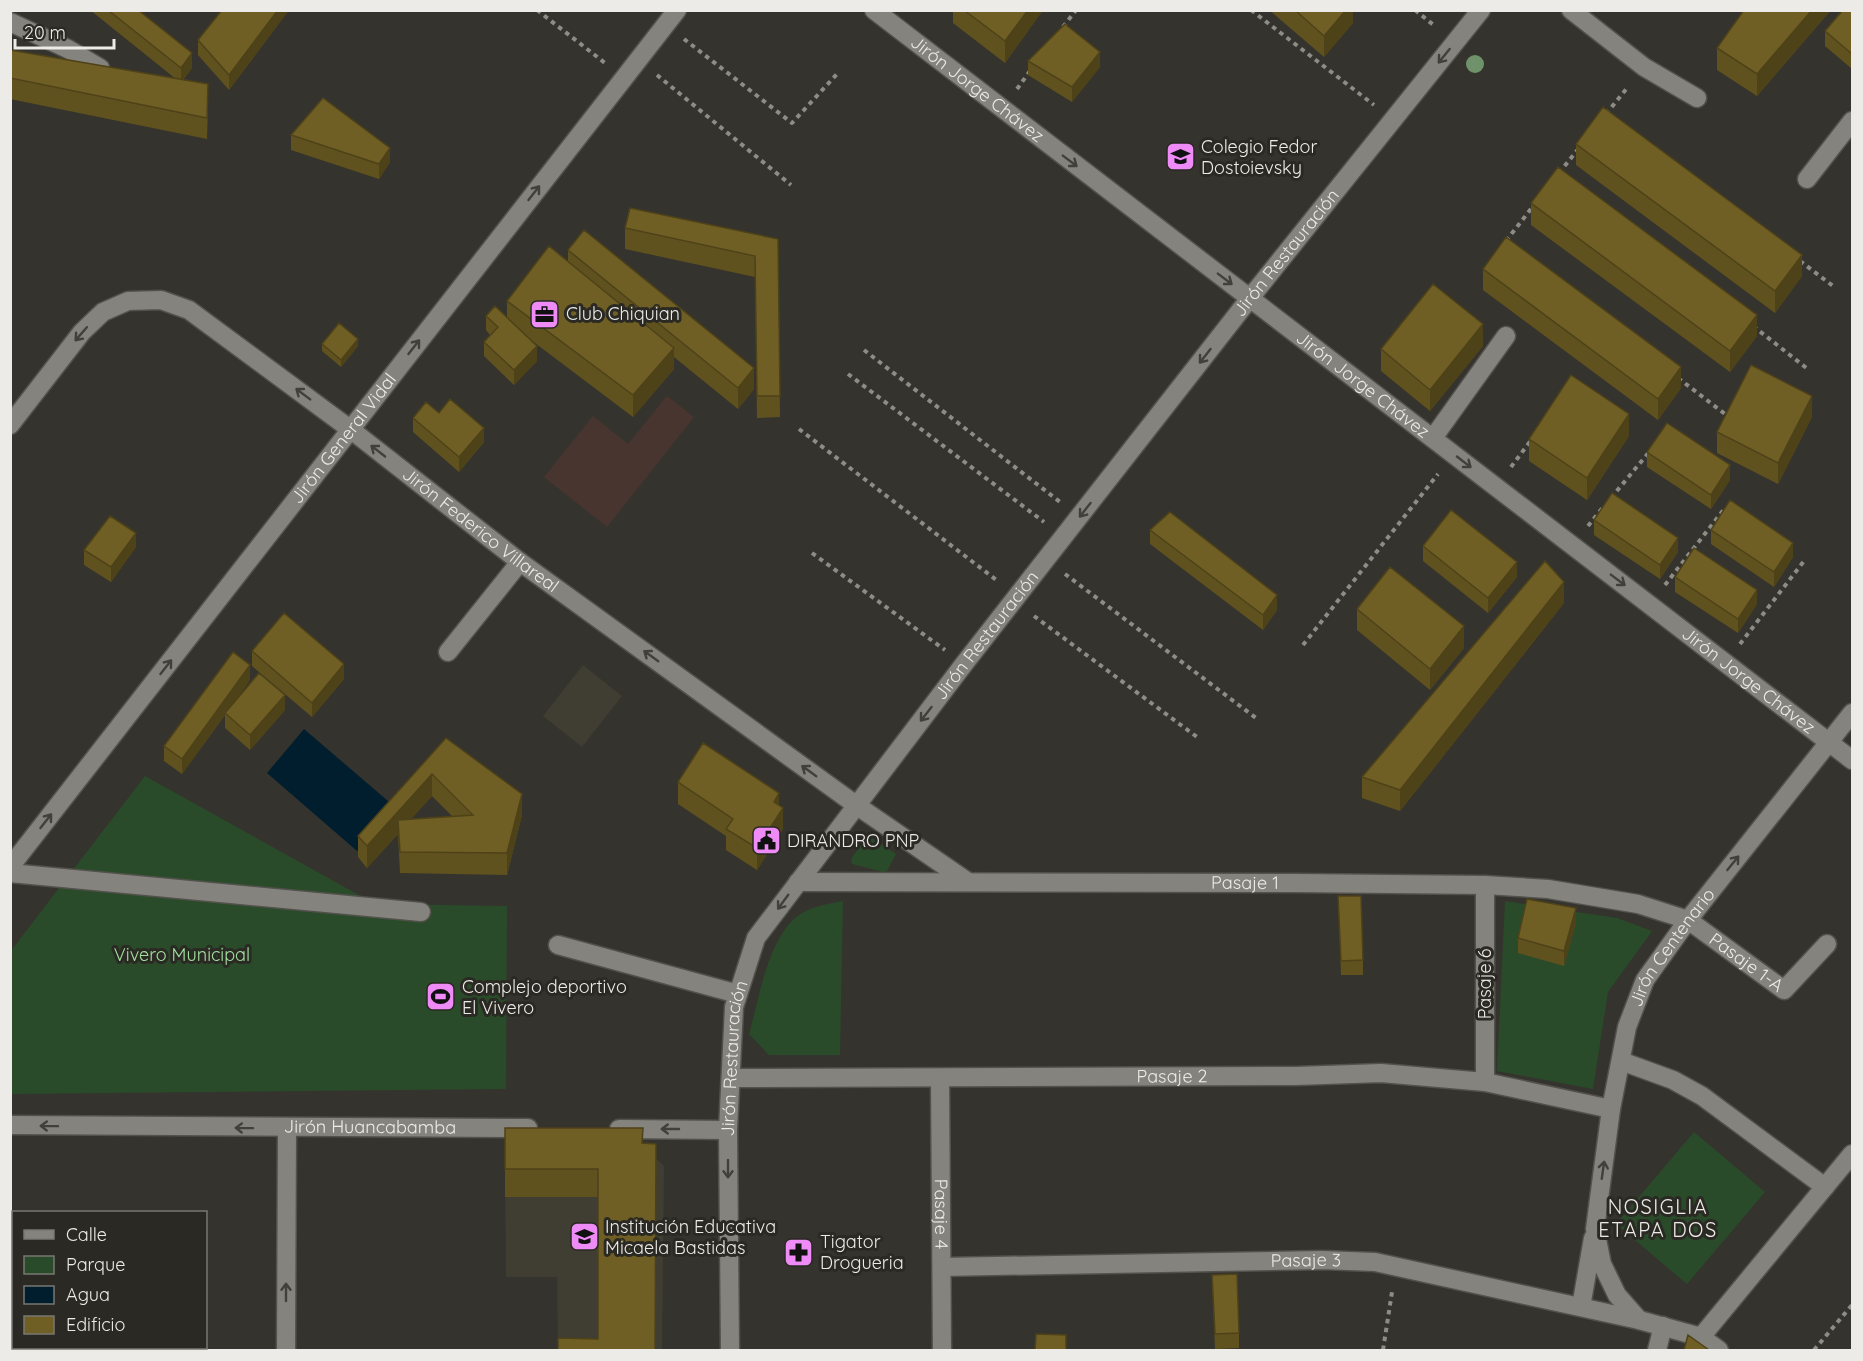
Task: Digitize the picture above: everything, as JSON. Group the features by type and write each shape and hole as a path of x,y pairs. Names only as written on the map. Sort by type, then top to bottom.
{"street":[{"name":"Jirón General Vidal","path":"10,867 677,10"},
{"name":"Jirón Jorge Chávez","path":"874,10 1852,760"},
{"name":"Jirón Restauración","path":"730,1350 728,1130 734,1007 756,938 1046,559 1250,298 1481,10"},
{"path":"1571,10 1644,67 1697,98"},
{"path":"10,22 68,49 100,68"},
{"path":"1807,179 1852,121"},
{"name":"Jirón Federico Villareal","path":"10,425 82,332 103,312 128,301 161,300 189,310 350,429 520,562 856,805 968,882"},
{"path":"1433,438 1506,336"},
{"path":"448,652 520,562"},
{"name":"Jirón Centenario","path":"1581,1307 1595,1229 1611,1109 1627,1027 1645,980 1688,920 1852,713"},
{"path":"10,873 421,912"},
{"name":"Pasaje 1","path":"798,882 1485,885 1548,889 1627,902 1688,920"},
{"name":"Pasaje 6","path":"1485,885 1485,1082"},
{"name":"Pasaje 1-A","path":"1688,920 1784,990 1827,944"},
{"path":"558,945 738,994"},
{"path":"1621,1061 1673,1080 1702,1096 1826,1187"},
{"name":"Pasaje 2","path":"731,1078 1296,1076 1381,1073 1485,1082 1611,1109"},
{"name":"Pasaje 4","path":"940,1078 942,1350"},
{"name":"Jirón Huancabamba","path":"10,1125 540,1129"},
{"path":"286,1350 287,1128"},
{"path":"598,1129 728,1130"},
{"path":"1701,1337 1852,1154"},
{"name":"Jirón Centenario","path":"1595,1229 1602,1264 1617,1295 1640,1320"},
{"name":"Pasaje 3","path":"942,1267 1322,1260 1375,1262 1640,1320 1701,1337 1719,1350"},
{"path":"1657,1350 1663,1326"}],"path":[{"path":"537,10 624,78"},
{"path":"1062,28 1076,10"},
{"path":"1251,10 1393,120"},
{"path":"666,25 792,123 837,74"},
{"path":"638,60 791,185"},
{"path":"1002,109 1036,64"},
{"path":"1600,122 1644,67"},
{"path":"1558,175 1586,140"},
{"path":"1504,244 1538,201"},
{"path":"1795,257 1833,286"},
{"path":"1744,319 1809,370"},
{"path":"864,350 1080,517"},
{"path":"848,374 1064,537"},
{"path":"1673,374 1729,418"},
{"path":"799,429 1197,737"},
{"path":"1496,487 1537,432"},
{"path":"1572,545 1651,450"},
{"path":"1304,645 1454,454"},
{"path":"1651,605 1727,505"},
{"path":"812,553 964,664"},
{"path":"1046,559 1256,718"},
{"path":"1726,662 1804,561"},
{"path":"1383,1350 1396,1266"},
{"path":"1814,1350 1852,1305"}],"shaded area":[{"path":"667,396 694,417 607,527 544,477 593,416 628,444"},
{"path":"583,665 622,696 582,747 543,716"},
{"name":"Institución Educativa Micaela Bastidas","path":"505,1150 648,1150 664,1166 662,1350 558,1350 557,1277 506,1277"}],"green space":[{"name":"Vivero Municipal","path":"145,776 375,904 507,906 506,1089 11,1094 10,952"},
{"path":"868,835 896,854 887,871 852,864 851,859"},
{"path":"843,901 840,1055 769,1055 749,1034 772,953 788,925 799,915 815,907"},
{"path":"1505,901 1617,918 1652,931 1608,992 1593,1089 1497,1071"},
{"path":"1694,1132 1765,1192 1687,1284 1616,1224"}],"water":[{"path":"304,729 395,807 357,851 267,773"}],"building":[{"path":"108,10 138,10 192,53 181,68"},
{"path":"222,10 278,10 229,75 198,40"},
{"path":"964,10 1028,10 1005,41"},
{"path":"1295,10 1346,10 1324,36"},
{"path":"1744,10 1812,10 1757,74 1717,48"},
{"path":"1843,10 1852,10 1852,54 1825,31"},
{"path":"1065,24 1100,52 1072,87 1028,61"},
{"path":"10,50 208,84 207,118 10,78"},
{"path":"323,98 390,148 379,164 291,135"},
{"path":"1603,107 1802,255 1775,291 1576,144"},
{"path":"1558,167 1757,315 1730,351 1531,203"},
{"path":"630,208 778,239 780,396 757,396 755,256 625,228"},
{"path":"584,230 754,368 738,388 568,250"},
{"path":"1506,237 1681,367 1658,399 1483,269"},
{"path":"549,246 674,348 633,395 507,301"},
{"path":"1433,284 1483,324 1430,390 1381,349"},
{"path":"495,306 537,346 514,370 484,342 498,327 486,316"},
{"path":"339,323 358,339 341,360 322,344"},
{"path":"1751,365 1812,396 1778,463 1717,432"},
{"path":"1571,375 1629,414 1587,478 1529,439"},
{"path":"450,399 484,428 459,457 413,418 426,402 439,413"},
{"path":"1667,423 1730,465 1711,495 1647,452"},
{"path":"1612,493 1678,538 1660,565 1594,520"},
{"path":"1730,500 1793,543 1774,572 1711,530"},
{"path":"1451,510 1517,562 1488,598 1423,546"},
{"path":"1170,512 1277,595 1263,615 1150,530"},
{"path":"110,516 136,533 111,567 84,550"},
{"path":"1694,548 1757,590 1738,619 1675,577"},
{"path":"1545,561 1564,582 1400,790 1362,777"},
{"path":"1390,567 1464,626 1430,669 1357,609"},
{"path":"284,613 344,664 312,703 252,651"},
{"path":"233,652 250,665 182,759 164,746"},
{"path":"259,673 285,695 250,735 225,713"},
{"path":"446,738 522,794 507,853 400,852 398,820 473,815 432,774 367,846 358,836"},
{"path":"703,743 779,793 774,802 783,808 757,848 726,829 733,819 678,782"},
{"path":"1338,896 1361,896 1363,960 1341,961"},
{"path":"1527,899 1576,908 1564,951 1518,938"},
{"path":"505,1128 643,1128 642,1143 656,1144 655,1350 558,1350 558,1338 598,1339 598,1169 505,1169"},
{"path":"1237,1274 1239,1333 1215,1334 1212,1275"},
{"path":"1036,1334 1066,1335 1066,1350 1035,1350"},
{"path":"1688,1335 1709,1350 1684,1350"}],"place":[{"name":"Colegio Fedor Dostoievsky","path":"1180,157"},
{"name":"Club Chiquian","path":"545,314"},
{"name":"DIRANDRO PNP","path":"766,841"},
{"name":"Complejo deportivo El Vivero","path":"441,997"},
{"name":"Institución Educativa Micaela Bastidas","path":"584,1237"},
{"name":"Tigator Drogueria","path":"799,1252"}],"district":[{"name":"NOSIGLIA ETAPA DOS","path":"1658,1218"}]}
